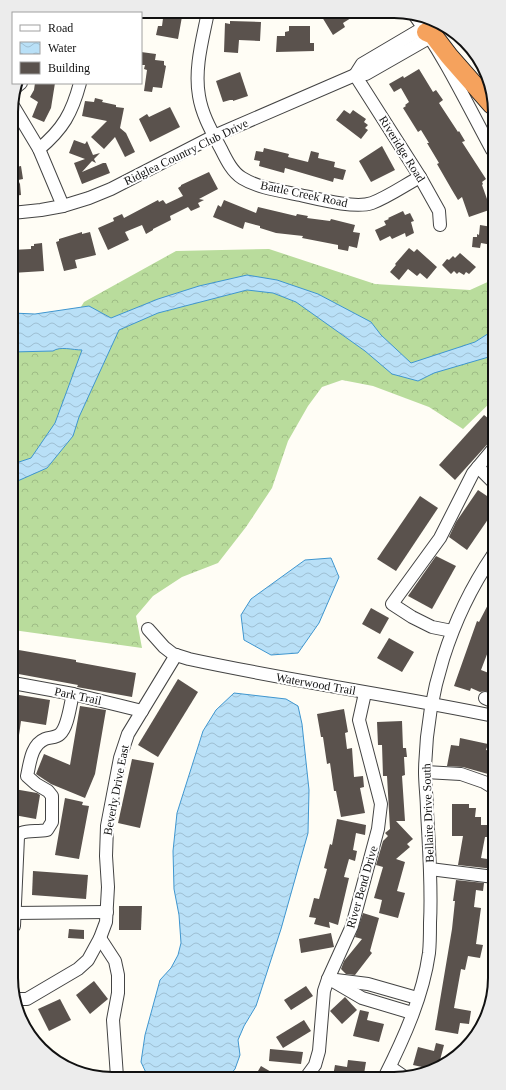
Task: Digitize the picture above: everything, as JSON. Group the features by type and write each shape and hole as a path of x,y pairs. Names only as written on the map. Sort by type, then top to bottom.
{"highway":[{"path":"426,33 433,35 448,56 487,99"}],"street":[{"name":"Battle Creek Road","path":"207,18 198,68 198,95 204,115 214,136 232,168 240,178 281,192 359,205 371,203 420,177"},
{"path":"418,21 488,143"},
{"name":"Ridglea Country Club Drive","path":"18,212 63,206 111,189 214,136 355,75 366,74 426,33"},
{"name":"Riveridge Road","path":"355,75 420,177 439,211 440,226"},
{"path":"39,149 65,123 75,103 80,84"},
{"path":"18,114 39,149 63,206"},
{"path":"452,631 432,627 412,617 392,604 440,538 473,473 488,455"},
{"path":"478,467 488,477"},
{"name":"Bellaire Drive South","path":"387,1071 404,1038 425,975 429,952 431,897 425,772 433,704 441,667 452,631 471,592 488,565"},
{"name":"Waterwood Trail","path":"148,629 164,647 176,655 228,668 488,715"},
{"name":"Beverly Drive East","path":"20,999 27,999 78,969 88,960 100,938 106,922 107,912 107,826 120,758 128,734 176,655"},
{"name":"Park Trail","path":"18,684 73,694 142,711"},
{"name":"River Bend Drive","path":"311,1072 315,1065 319,1051 324,991 352,926 378,829 381,812 381,804 359,720 365,693"},
{"path":"18,837 21,833 26,831 41,832 47,830 52,822 52,796 48,790 36,784 27,776 33,751 41,741 47,738 59,736 63,730 73,694"},
{"path":"425,772 461,774 488,784"},
{"path":"430,869 488,876"},
{"path":"18,913 107,912"},
{"path":"100,938 115,962 118,975 118,993 113,1020 116,1072"},
{"path":"328,979 368,984 417,998"},
{"path":"328,979 362,998 412,1013"}],"green space":[{"path":"269,249 375,284 470,290 488,282 488,405 463,429 429,407 373,386 342,380 322,387 308,406 288,441 272,488 246,527 218,563 182,577 153,596 136,616 142,648 18,631 18,340 59,342 84,302 176,251"}],"water":[{"path":"247,275 277,280 318,294 371,322 381,335 411,363 475,342 488,334 488,357 434,373 418,381 392,374 365,351 296,302 273,293 247,290 158,313 119,330 79,417 73,436 47,468 18,481 18,462 31,458 55,423 82,350 63,348 53,351 18,352 18,313 35,314 89,306 111,318 158,299 199,286"},
{"path":"331,558 339,577 319,623 298,653 271,655 244,640 241,615 251,599 305,560"},
{"path":"234,693 286,699 298,706 302,724 309,790 308,833 281,929 256,1006 244,1026 238,1040 240,1055 235,1069 232,1072 146,1072 141,1062 145,1035 160,980 171,968 178,955 181,943 179,915 174,889 173,851 177,813 203,731 216,710"}],"building":[{"path":"163,18 182,18 178,39 156,35 158,26 162,26"},
{"path":"323,18 351,18 343,23 345,27 333,35"},
{"path":"230,21 261,22 260,41 239,40 238,53 224,52 225,23 230,24"},
{"path":"289,26 310,26 310,43 314,43 314,51 276,52 277,36 285,36 285,32 289,31"},
{"path":"142,52 156,54 155,60 164,61 164,65 166,66 162,88 153,87 152,92 144,91 147,70 144,69 145,65 142,65"},
{"path":"419,69 433,92 436,90 443,100 439,103 458,132 459,131 465,141 462,142 486,179 482,182 482,185 488,199 488,210 469,217 462,197 458,200 437,164 439,163 427,143 429,143 421,130 418,132 403,108 409,102 401,88 394,92 389,84 403,76 404,78"},
{"path":"240,72 248,96 233,101 230,100 223,102 216,81"},
{"path":"35,84 55,84 51,108 44,122 32,117 38,102 30,97 34,90"},
{"path":"95,98 103,100 102,102 116,105 116,107 124,108 120,128 126,133 135,152 125,157 115,137 104,149 91,137 107,121 82,116 85,101 94,102"},
{"path":"170,107 180,127 150,142 139,119 147,114 149,117"},
{"path":"344,110 350,114 353,110 366,119 364,122 368,125 365,128 368,130 361,139 336,120"},
{"path":"74,140 85,144 87,141 93,155 100,153 94,159 96,163 92,161 82,172 106,163 110,173 82,184 74,163 85,159 69,153"},
{"path":"382,146 395,170 371,182 359,161"},
{"path":"264,148 289,154 288,157 308,162 311,151 319,153 318,158 335,162 334,167 346,170 343,180 334,178 333,182 285,168 284,173 259,166 260,161 254,160 256,151 263,152"},
{"path":"21,166 23,179 18,180 18,167"},
{"path":"209,172 218,189 199,199 204,200 198,203 200,207 191,211 188,207 170,216 171,220 146,234 142,225 125,232 129,240 108,250 98,228 114,221 113,218 122,214 124,218 158,200 159,202 163,200 166,204 183,196 178,188 181,185"},
{"path":"18,180 20,184 21,195 18,195"},
{"path":"224,200 256,213 258,207 296,216 297,214 308,216 307,218 330,221 331,219 355,225 353,232 360,233 357,248 349,246 348,251 338,249 338,245 302,238 303,236 276,233 260,228 260,226 245,222 243,229 213,217 218,205 221,207"},
{"path":"403,211 405,215 410,213 414,221 411,222 414,233 406,237 405,233 392,239 390,236 380,241 375,230 386,225 384,221 389,219 388,218"},
{"path":"480,225 488,226 488,244 481,243 480,248 472,247 473,237 477,237 477,234 479,235"},
{"path":"82,232 82,234 90,232 96,255 75,260 77,268 64,271 56,242 59,241 59,239"},
{"path":"42,243 44,271 18,273 18,250 31,249 31,246 34,246 34,244"},
{"path":"409,248 414,252 417,249 437,267 427,279 420,273 417,276 408,269 399,280 390,272"},
{"path":"460,253 476,267 469,274 466,272 464,275 459,272 457,274 454,271 451,274 442,265 447,259 449,260 453,256 455,258"},
{"path":"484,415 488,418 488,444 455,480 439,465"},
{"path":"478,490 488,497 488,519 467,550 449,537 456,522"},
{"path":"420,496 438,508 396,571 377,559"},
{"path":"436,556 456,566 432,609 408,596"},
{"path":"488,605 488,652 481,670 488,673 488,692 480,692 471,688 470,691 454,686 477,621 479,622"},
{"path":"371,608 389,618 380,634 362,624"},
{"path":"389,638 414,652 402,672 377,658"},
{"path":"18,650 76,660 76,662 136,673 132,697 77,687 78,685 18,674"},
{"path":"178,679 198,692 158,757 138,745"},
{"path":"18,695 50,700 46,725 21,721 18,742"},
{"path":"80,706 106,710 95,774 85,798 51,784 36,774 44,754 70,765"},
{"path":"344,709 348,732 345,733 347,749 352,748 354,777 363,776 364,787 360,788 365,813 341,817 336,791 334,791 330,763 327,764 323,737 321,737 317,714"},
{"path":"402,721 403,748 406,748 407,757 404,757 405,775 402,776 405,821 396,821 413,839 407,844 410,847 396,859 405,862 397,891 405,893 398,918 379,913 382,900 374,898 383,867 376,865 383,841 388,836 385,833 390,829 387,776 383,776 382,745 378,745 377,722"},
{"path":"460,738 488,744 486,750 488,750 488,774 463,767 447,766 451,745 459,746"},
{"path":"132,759 154,763 140,828 118,823"},
{"path":"18,790 37,793 40,795 36,819 18,816"},
{"path":"65,798 83,802 82,805 89,806 79,859 55,855"},
{"path":"452,804 469,804 469,808 476,808 475,817 481,817 481,825 488,825 488,837 485,837 481,858 488,859 488,868 458,865 463,836 452,836"},
{"path":"337,819 366,825 365,835 356,833 353,850 357,851 355,861 349,859 344,877 349,878 338,925 329,922 330,928 314,924 316,918 309,917 314,898 319,899 327,869 324,868 330,844 332,845"},
{"path":"33,871 88,875 86,899 32,895"},
{"path":"456,880 484,883 483,891 476,890 474,907 481,908 476,944 483,945 480,958 468,956 465,970 461,969 454,1008 471,1011 469,1024 460,1023 458,1034 435,1030 452,929 455,901 453,901"},
{"path":"119,906 142,906 141,930 119,930"},
{"path":"363,913 379,918 370,951 372,953 355,975 346,974 341,969 344,961 362,939 355,937"},
{"path":"69,929 84,930 84,939 68,938"},
{"path":"331,933 334,947 301,953 299,939"},
{"path":"94,981 108,999 90,1014 76,995"},
{"path":"306,986 313,996 291,1010 284,1000"},
{"path":"345,997 357,1010 342,1024 330,1011"},
{"path":"60,999 71,1020 49,1031 38,1009"},
{"path":"360,1010 369,1012 367,1020 384,1024 379,1042 353,1036"},
{"path":"304,1020 311,1031 283,1048 276,1037"},
{"path":"436,1043 444,1045 440,1059 423,1067 413,1065 418,1047 434,1051"},
{"path":"270,1049 303,1052 301,1064 269,1061"},
{"path":"348,1060 366,1062 364,1072 334,1072 335,1065 347,1067"},
{"path":"261,1066 271,1072 257,1072"}]}
